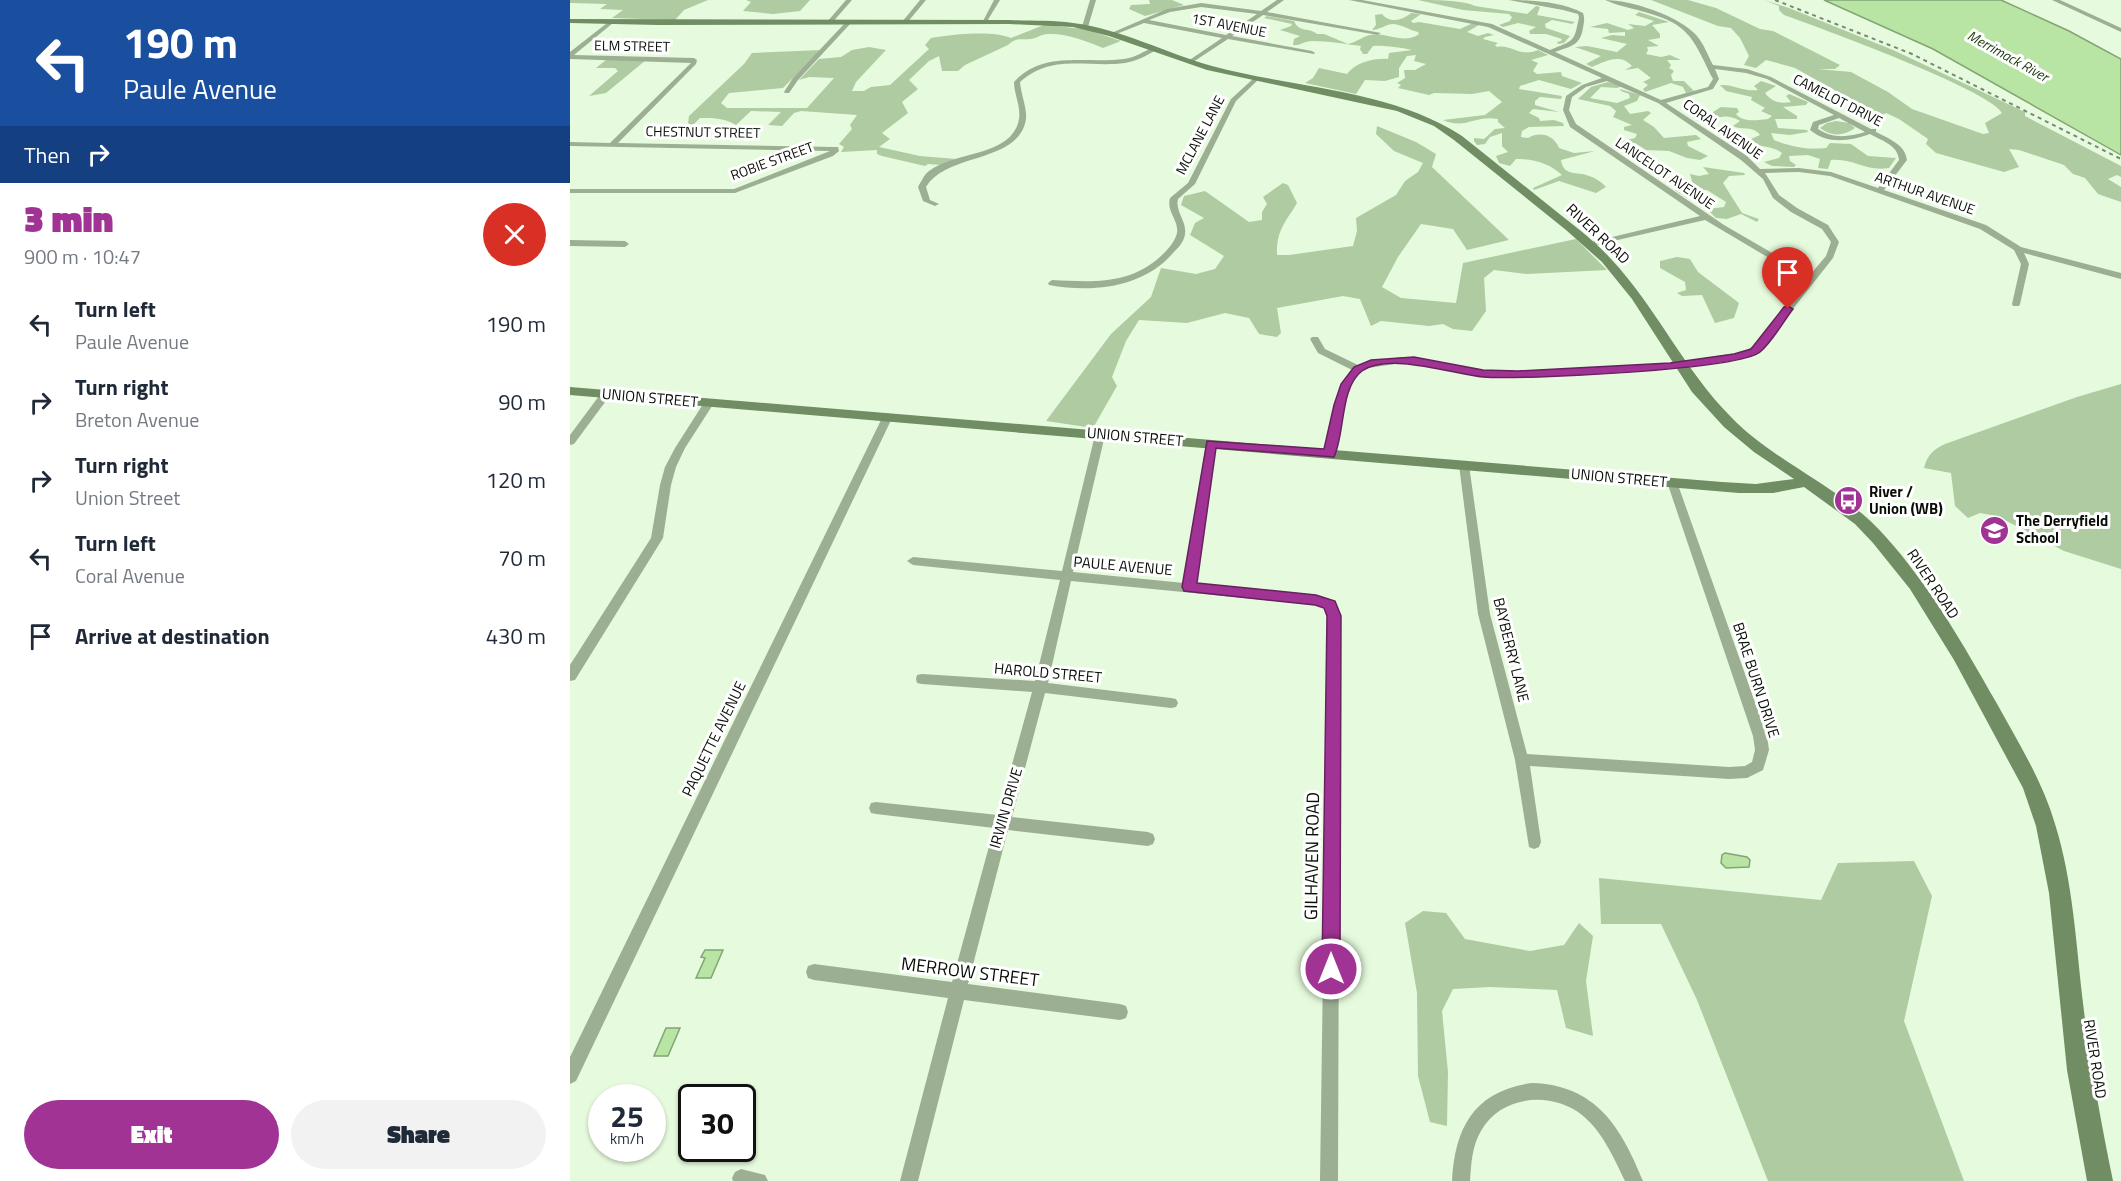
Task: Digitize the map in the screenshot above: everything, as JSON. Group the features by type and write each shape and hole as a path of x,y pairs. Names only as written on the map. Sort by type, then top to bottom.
{"street":[{"path":"829,23 849,0"},
{"path":"904,23 923,0"},
{"path":"984,22 997,0"},
{"path":"1085,27 1093,0"},
{"path":"1190,62 1281,0"},
{"name":"CORAL AVENUE","path":"1352,0 1479,22 1660,102 1760,171 1776,196 1786,205 1818,222 1833,237 1834,247 1830,256 1755,351 1735,357 1670,366 1518,374 1483,373 1402,360 1375,363 1358,369"},
{"path":"1512,0 1564,8 1580,13 1581,25 1578,38 1551,52"},
{"path":"1608,0 1652,12 1683,25 1692,32 1711,67 1716,78 1712,88 1660,102"},
{"path":"2055,0 2121,30"},
{"path":"1112,33 1169,10 1193,5 1263,13 1378,33"},
{"name":"RIVER ROAD","path":"570,21 1044,22 1112,33 1190,62 1256,79 1388,106 1437,124 1590,245 1616,270 1637,297 1697,390 1730,424 1759,449 1860,520 1910,576 1960,655 2032,787 2046,826 2054,859 2079,1070 2100,1181"},
{"name":"1ST AVENUE","path":"1143,21 1312,53"},
{"path":"570,56 611,22"},
{"path":"788,92 795,79 848,23"},
{"path":"935,204 927,201 922,187 929,175 995,149 1007,142 1021,127 1022,106 1017,82 1026,73 1066,61 1110,63 1129,60 1154,49"},
{"name":"ELM STREET","path":"570,56 694,60 694,63 612,145"},
{"name":"CAMELOT DRIVE","path":"1711,67 1738,69 1769,78 1894,144 1904,156 1879,191"},
{"name":"LANCELOT AVENUE","path":"1609,78 1584,86 1569,96 1566,110 1570,121 1586,136 1706,217 1810,279"},
{"name":"MCLANE LANE","path":"1052,283 1118,283 1140,276 1160,263 1180,237 1180,225 1172,207 1174,198 1191,184 1233,100 1256,79"},
{"path":"1840,115 1816,124 1814,130 1826,137 1836,139 1855,137 1873,131"},
{"name":"CHESTNUT STREET","path":"570,144 835,149"},
{"name":"ROBIE STREET","path":"570,191 735,191 754,186 830,154 835,149"},
{"name":"ARTHUR AVENUE","path":"1760,171 1832,174 1983,227 2018,249 2075,262 2121,276"},
{"path":"1590,245 1706,217"},
{"path":"570,243 625,244"},
{"path":"2016,304 2025,264 2018,249"},
{"path":"1315,339 1321,351 1358,369 1347,384 1339,405 1329,454"},
{"name":"UNION STREET","path":"570,391 1763,489 1791,486 1806,481"},
{"path":"570,441 606,394"},
{"path":"570,676 657,538 663,519 666,485 671,468 709,403"},
{"name":"PAQUETTE AVENUE","path":"570,1075 888,416"},
{"name":"IRWIN DRIVE","path":"909,1181 1002,821 1040,687 1100,435"},
{"path":"1189,587 1211,444"},
{"name":"BAYBERRY LANE","path":"1464,465 1484,614 1522,760 1534,842"},
{"name":"BRAE BURN DRIVE","path":"1522,760 1729,773 1747,772 1758,766 1762,750 1760,736 1672,482"},
{"name":"PAULE AVENUE","path":"913,561 1316,600 1330,605"},
{"name":"GILHAVEN ROAD","path":"1329,1181 1334,628 1334,616 1330,605"},
{"name":"HAROLD STREET","path":"922,679 1040,687 1171,703"},
{"path":"876,808 1148,839"},
{"name":"MERROW STREET","path":"814,972 1120,1011"},
{"path":"1461,1181 1462,1160 1468,1137 1479,1118 1494,1104 1512,1094 1533,1091 1554,1092 1573,1098 1591,1111 1602,1123 1634,1181"},
{"path":"741,1178 759,1181"}],"shaded area":[{"path":"570,0 708,0 684,10 675,20 612,18 623,10 600,9 607,4 570,3"},
{"path":"746,0 810,0 800,11 773,14 743,11 751,2"},
{"path":"1149,0 1172,0 1184,5 1145,16 1129,9 1131,5 1150,4"},
{"path":"1418,0 1456,1 1527,14 1536,6 1540,7 1537,15 1575,22 1572,24 1552,20 1545,24 1546,28 1570,36 1564,43 1558,44 1557,42 1562,39 1546,34 1530,34 1529,31 1536,27 1518,23 1503,27 1499,25 1510,21 1512,17 1509,14 1463,10"},
{"path":"1651,0 1688,0 1716,8 1760,29 1773,31 1840,65 1835,69 1818,69 1851,72 1888,92 1912,109 1983,134 1989,133 1985,123 2002,113 1991,103 1937,75 1784,15 1779,10 1779,6 1764,0 1893,50 2025,112 2025,116 2121,166 2121,177 2117,175 2108,179 2121,187 2121,202 2098,194 2085,178 2073,174 2064,165 2019,150 2009,149 2019,167 2004,172 1936,153 1926,144 1928,139 1899,119 1886,113 1881,116 1795,68 1766,60 1756,68 1744,65 1749,56 1740,38 1731,28 1718,26"},
{"path":"1639,12 1669,22 1652,25 1660,34 1660,38 1648,40 1659,46 1647,47 1646,54 1661,57 1670,55 1681,60 1667,60 1671,65 1669,68 1674,71 1671,75 1673,81 1684,81 1694,91 1686,93 1683,87 1671,83 1645,92 1643,89 1648,85 1643,82 1651,78 1638,68 1625,70 1632,66 1623,60 1613,59 1592,67 1586,64 1601,56 1575,47 1587,46 1617,52 1627,44 1601,38 1612,35 1625,36 1625,32 1609,33 1608,29 1590,27 1607,23 1628,30 1634,28 1628,24 1645,26 1654,21 1635,15"},
{"path":"1411,13 1421,14 1411,21 1413,23 1460,29 1473,23 1479,25 1467,32 1478,36 1488,33 1494,35 1483,39 1498,43 1495,45 1497,47 1507,47 1521,52 1538,50 1548,55 1531,60 1538,63 1533,71 1537,74 1561,72 1562,76 1582,83 1571,89 1539,80 1520,86 1519,89 1562,96 1561,99 1540,97 1535,101 1535,105 1559,112 1533,109 1529,113 1539,118 1540,121 1554,120 1563,123 1564,126 1529,127 1522,131 1521,137 1542,135 1550,137 1559,148 1574,153 1595,151 1561,160 1562,165 1572,173 1591,177 1606,187 1596,193 1559,181 1534,190 1533,188 1562,175 1552,167 1535,161 1516,159 1510,166 1499,163 1496,156 1508,152 1502,146 1502,133 1490,137 1485,144 1477,145 1474,138 1484,139 1495,129 1505,128 1498,122 1498,119 1490,118 1458,124 1443,120 1485,115 1502,102 1489,91 1472,94 1434,93 1429,95 1398,88 1401,85 1397,83 1405,78 1404,70 1415,70 1426,64 1414,61 1416,55 1407,56 1399,68 1399,77 1385,81 1365,80 1356,94 1305,83 1313,78 1319,68 1347,74 1355,66 1377,59 1388,59 1389,53 1412,50 1373,46 1367,54 1363,54 1361,46 1312,41 1293,45 1294,39 1300,36 1280,30 1292,24 1264,18 1267,16 1294,21 1301,29 1324,34 1348,44 1371,35 1413,37 1419,34 1418,32 1395,24 1372,30 1376,25 1375,15 1382,14 1389,19 1396,20"},
{"path":"1044,25 1085,29 1121,41 1103,48 1069,36 1045,34 1032,39 1013,41 965,65 958,71 942,71 939,56 929,61 909,80 918,89 902,102 908,113 882,133 890,139 879,147 920,156 957,159 941,165 928,164 925,166 882,156 877,154 877,150 841,152 844,147 839,144 852,129 850,125 857,115 801,111 794,113 782,126 768,125 781,112 751,111 736,125 710,118 700,118 692,126 688,123 689,116 744,64 752,53 821,50 783,88 729,93 721,103 727,108 807,108 834,78 809,77 799,80 819,59 841,57 852,50 869,47 886,50 856,82 852,91 864,91 871,87 890,85 929,49 925,45 931,38 983,33 1011,38"},
{"path":"606,60 646,60 606,93 589,96 618,71 615,68 596,68"},
{"path":"1761,81 1776,86 1765,93 1773,100 1791,102 1786,96 1789,94 1808,102 1806,105 1783,107 1797,116 1797,119 1775,119 1778,128 1807,130 1808,132 1790,135 1771,133 1774,140 1812,149 1826,148 1830,143 1851,144 1868,156 1896,158 1889,168 1880,169 1839,160 1831,160 1828,169 1818,168 1820,159 1808,155 1789,156 1790,161 1796,165 1794,167 1772,166 1764,162 1779,158 1782,153 1762,146 1740,144 1760,135 1751,129 1733,126 1740,121 1725,117 1701,123 1692,117 1713,112 1721,107 1737,108 1739,112 1736,114 1743,119 1768,119 1772,116 1761,111 1765,108 1751,100 1752,97 1726,91 1720,85 1758,90 1754,86"},
{"path":"1608,82 1622,86 1601,87 1590,98 1617,103 1630,98 1629,94 1620,89 1640,95 1637,101 1624,106 1630,114 1648,111 1651,113 1643,120 1654,127 1664,138 1696,135 1701,139 1687,142 1688,146 1708,156 1700,160 1669,151 1646,150 1635,143 1618,145 1617,142 1635,138 1637,134 1624,130 1624,127 1632,125 1613,117 1616,111 1610,106 1578,99 1591,87"},
{"path":"1836,121 1849,123 1855,128 1846,133 1837,134 1820,128"},
{"path":"1377,126 1416,142 1436,154 1432,167 1509,240 1467,250 1453,229 1421,224 1398,257 1382,287 1401,298 1456,303 1463,263 1576,239 1607,270 1527,274 1494,270 1484,278 1486,311 1472,331 1453,329 1443,324 1429,326 1381,321 1371,326 1360,299 1343,296 1277,308 1281,333 1277,337 1259,334 1249,318 1225,313 1187,323 1139,320 1126,341 1112,377 1117,386 1093,428 1046,421 1111,334 1151,297 1161,268 1196,274 1215,269 1224,256 1190,235 1195,223 1204,218 1181,205 1184,196 1205,191 1249,222 1262,220 1262,212 1267,204 1263,197 1283,183 1288,185 1297,203 1280,233 1277,255 1353,246 1357,231 1356,218 1396,195 1405,181 1418,172 1423,163 1394,151 1376,134"},
{"path":"1703,167 1744,173 1745,175 1729,176 1723,183 1742,213 1759,219 1757,222 1741,214 1727,219 1716,218 1707,209 1724,207 1726,202 1707,190 1695,191 1687,198 1675,190 1693,185 1690,174 1699,176 1709,174"},
{"path":"1677,257 1690,259 1698,272 1739,303 1734,318 1715,323 1702,295 1682,296 1677,293 1686,290 1685,282 1660,268 1660,261"},
{"path":"2121,384 2121,569 2064,551 1997,516 1980,513 1968,518 1955,506 1951,473 1924,468 1932,453 1945,444 2077,397"},
{"path":"1914,861 1932,896 1904,1021 1964,1181 1768,1181 1697,1000 1661,924 1601,924 1599,878 1821,900 1838,863"},
{"path":"1423,911 1446,913 1465,939 1530,951 1564,945 1579,923 1593,936 1586,981 1593,1036 1566,1028 1557,990 1490,987 1453,989 1442,1011 1448,1072 1447,1126 1430,1122 1418,1076 1417,993 1405,923"}],"water":[{"name":"Merrimack River","path":"1824,0 2001,0 2069,31 2121,59 2121,155 1933,49"},
{"path":"1725,853 1747,857 1750,860 1749,867 1726,868 1721,863 1722,855"},
{"path":"705,950 723,950 711,978 696,978 705,958 701,957"},
{"path":"666,1028 680,1028 668,1056 654,1056"}],"railway":[{"path":"1775,0 1912,54 2121,159"}],"place":[{"name":"River / Union (WB)","path":"1848,501"},
{"name":"The Derryfield School","path":"1995,530"}],"route":[{"path":"1331,969 1334,616 1330,605 1316,600 1189,587 1211,444 1329,454 1339,405 1347,384 1351,376 1366,365 1402,360 1426,362 1483,373 1518,374 1670,366 1735,357 1755,351 1788,309"}]}
